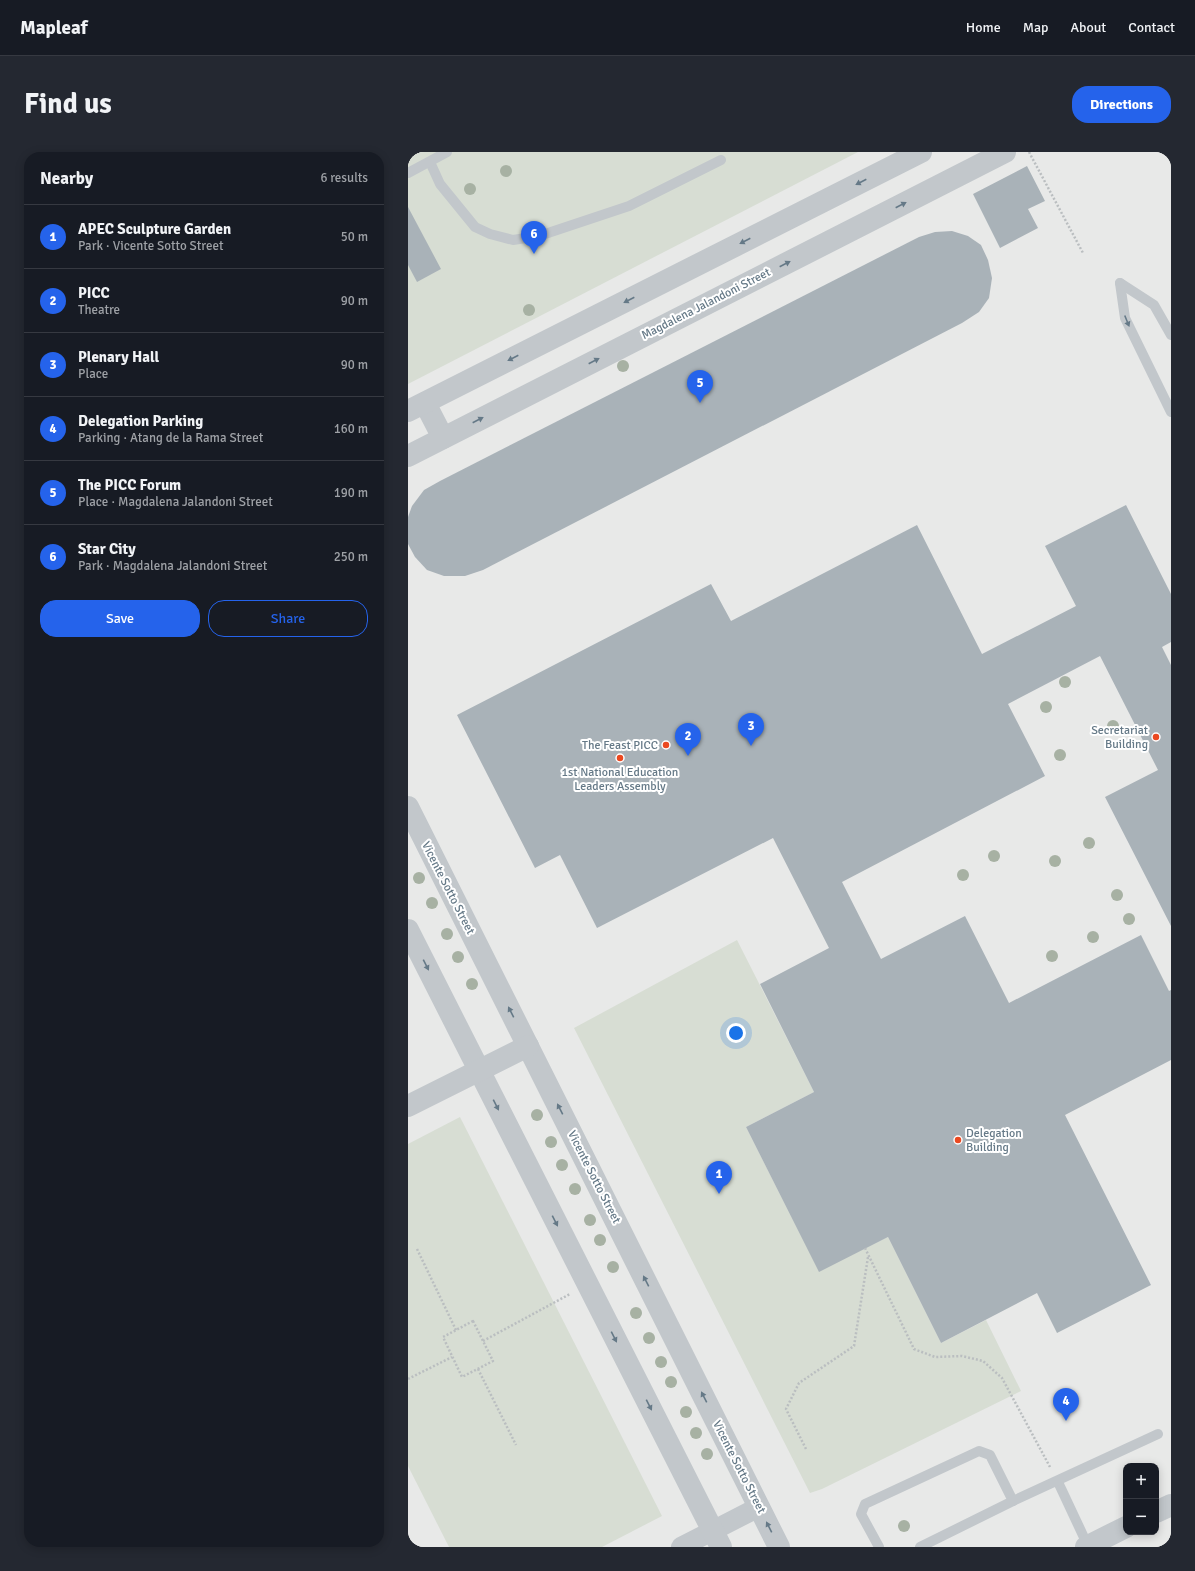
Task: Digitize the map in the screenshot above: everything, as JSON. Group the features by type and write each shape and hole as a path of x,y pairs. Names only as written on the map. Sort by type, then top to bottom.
{"street":[{"path":"444,438 416,407 921,152"},
{"name":"Magdalena Jalandoni Street","path":"408,456 1005,152"},
{"name":"Vicente Sotto Street","path":"408,807 780,1547"},
{"path":"408,930 717,1539"},
{"path":"408,1106 528,1046"},
{"path":"1159,1511 1171,1505"},
{"path":"681,1547 717,1539 759,1507"},
{"path":"1087,1546 1123,1528"}],"lane":[{"path":"408,173 447,152"},
{"path":"430,162 440,184 475,227 490,234 513,240 539,236 629,206 721,160"},
{"path":"1171,335 1154,305 1120,283 1125,318 1171,412"},
{"path":"920,1547 1013,1501 1058,1482 1158,1434"},
{"path":"879,1547 861,1514 865,1504 979,1451 990,1455 1013,1501"},
{"path":"1058,1482 1087,1546"}],"path":[{"path":"1029,152 1083,253"},
{"path":"865,1248 914,1349 935,1357 962,1356 983,1361 1002,1378 1058,1482"},
{"path":"417,1249 456,1330"},
{"path":"806,1449 786,1409 799,1383 854,1346 869,1256"},
{"path":"483,1341 588,1285"},
{"path":"473,1321 483,1341 493,1362 462,1377 443,1337 473,1321"},
{"path":"408,1379 452,1357"},
{"path":"478,1369 516,1445"}],"shaded area":[{"path":"408,152 1171,152 1171,1547 408,1547"},
{"path":"408,152 858,152 408,384"},
{"path":"737,940 814,1092 746,1127 819,1271 888,1237 941,1343 986,1320 1021,1391 822,1489 810,1493 574,1028"},
{"path":"460,1117 662,1516 602,1547 449,1547 408,1466 408,1144"}],"building":[{"path":"1027,166 1045,201 1028,209 1038,228 1000,248 973,194"},
{"path":"408,207 441,269 417,282 408,265"},
{"path":"952,231 968,236 981,245 988,260 992,278 989,298 979,312 962,323 483,570 465,576 444,576 427,570 415,557 408,544 408,517 412,506 424,490 919,237 935,232"},
{"path":"1126,505 1171,594 1171,642 1162,647 1171,665 1171,926 1105,797 1158,770 1100,656 1008,704 1045,776 842,882 881,959 965,916 1009,1003 1141,935 1169,991 1171,990 1171,1060 1065,1115 1151,1285 1057,1333 1037,1293 941,1343 888,1237 819,1272 746,1127 814,1092 760,984 829,948 773,838 597,928 560,855 535,868 457,715 711,584 731,621 917,525 982,654 1076,606 1045,546"}],"place":[{"name":"Star City","path":"534,254"},
{"name":"The PICC Forum","path":"700,403"},
{"name":"Secretariat Building","path":"1156,737"},
{"name":"The Feast PICC","path":"666,745"},
{"name":"Plenary Hall","path":"751,746"},
{"name":"PICC","path":"688,756"},
{"name":"1st National Education Leaders Assembly","path":"620,758"},
{"name":"Delegation Building","path":"958,1140"},
{"name":"APEC Sculpture Garden","path":"719,1194"},
{"name":"Delegation Parking","path":"1066,1421"}]}
